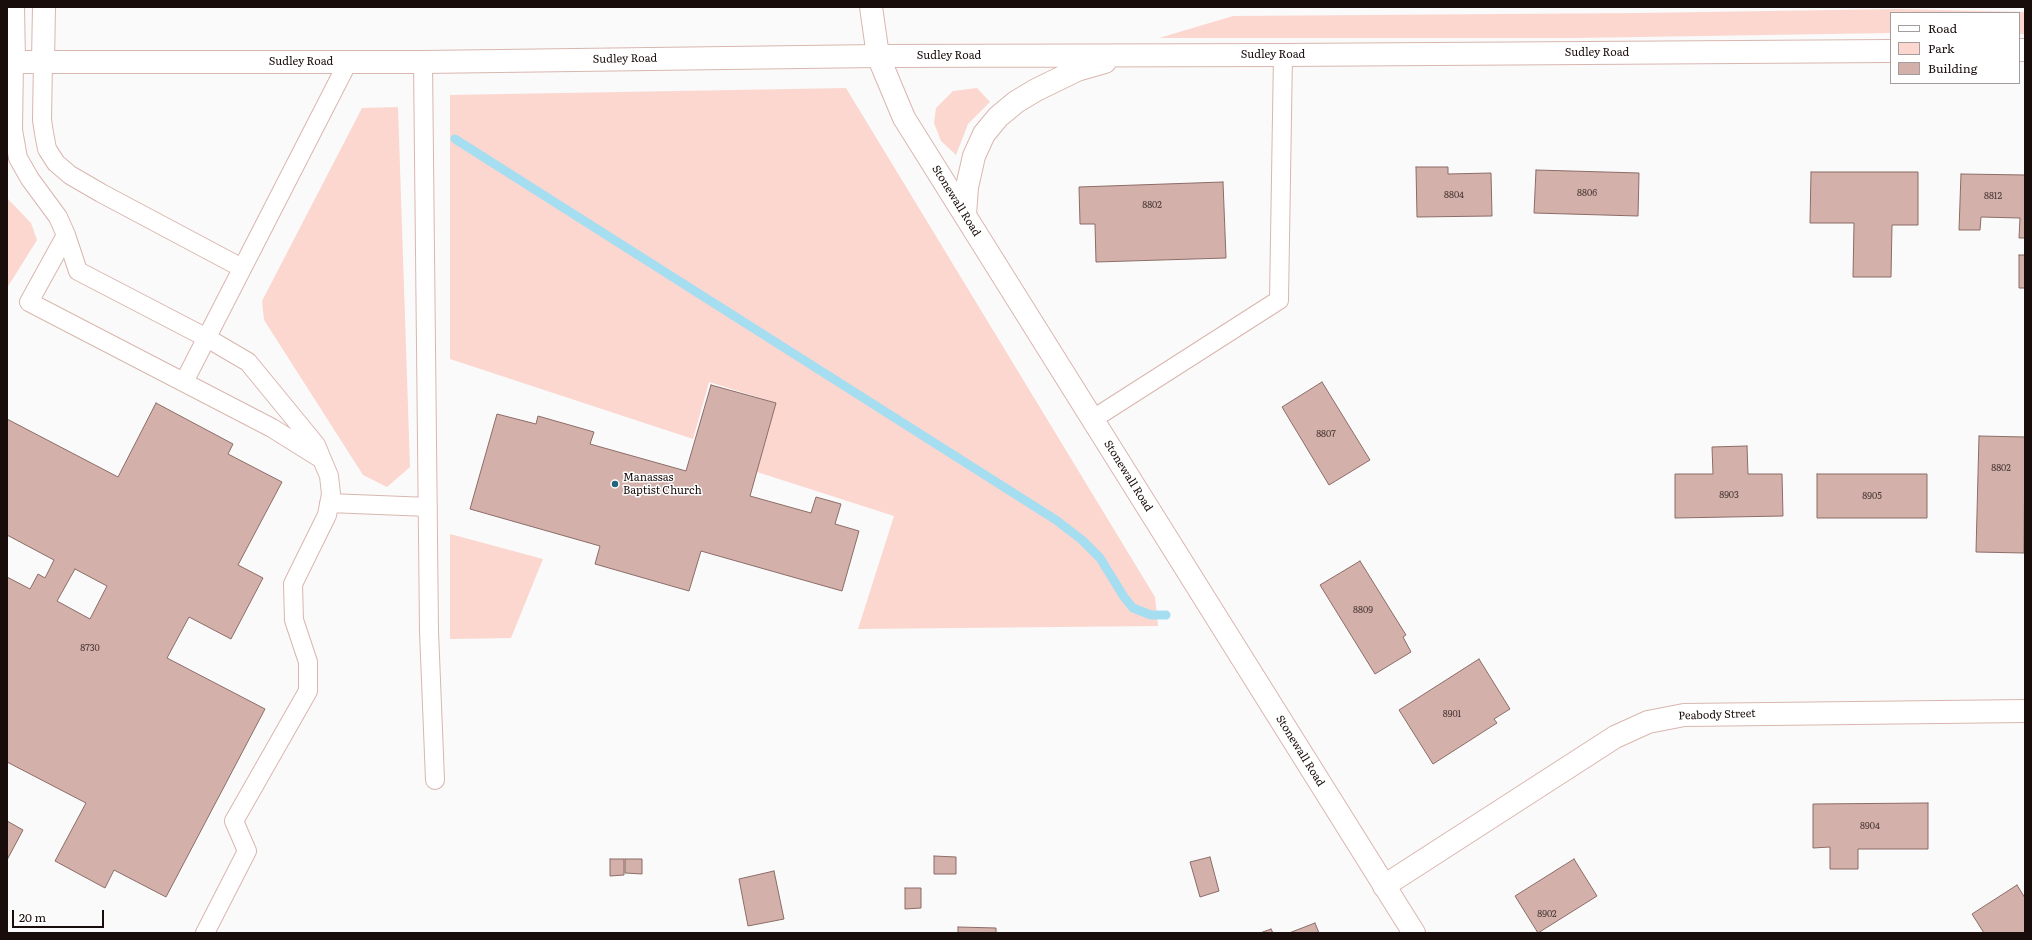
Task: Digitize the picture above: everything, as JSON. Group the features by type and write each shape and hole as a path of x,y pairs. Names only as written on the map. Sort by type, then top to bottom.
{"main road":[{"path":"11,61 13,7"},
{"path":"43,61 44,7"},
{"name":"Stonewall Road","path":"871,7 878,56 904,118 1414,933"},
{"name":"Sudley Road","path":"11,61 423,62 878,56 1130,56 1890,51"},
{"path":"965,214 967,187 974,156 984,134 998,117 1016,102 1029,94 1077,70 1130,56"},
{"name":"Peabody Street","path":"1384,886 1615,737 1648,722 1684,715 2025,711"}],"lane":[{"path":"1092,419 1278,300 1282,55"},
{"path":"11,61 13,130 18,158 30,179 58,217 66,235 78,271 207,338 248,362 316,445 329,476 329,503 327,515 293,584 294,620 308,662 308,691 234,821 247,851 205,933"},
{"path":"43,61 44,133 47,149 56,163 70,175 101,193 242,268"},
{"path":"184,382 348,62"},
{"path":"423,62 429,631 435,780"},
{"path":"66,235 29,302 272,428 322,460"},
{"path":"329,503 428,507"}],"green space":[{"path":"1898,9 2025,12 2025,34 2020,34 2020,12 1890,12 1890,33 1576,38 1159,38 1233,16 1639,13"},
{"path":"846,88 1155,597 1158,626 858,629 894,516 757,472 776,403 709,382 693,439 450,359 450,95"},
{"path":"977,88 990,102 968,124 956,155 941,141 934,123 936,108 953,91"},
{"path":"398,107 410,467 387,487 363,475 264,320 262,301 362,108"},
{"path":"7,198 31,223 37,240 7,288"},
{"path":"450,534 543,559 511,638 450,639"}],"building":[{"path":"1416,167 1448,167 1448,174 1491,173 1492,216 1417,217"},
{"path":"1536,170 1639,173 1638,216 1534,213"},
{"path":"1811,172 1918,172 1918,225 1892,225 1891,277 1853,277 1854,223 1810,223"},
{"path":"1961,174 2025,175 2025,238 2019,238 2020,218 1981,217 1980,230 1959,230"},
{"path":"1223,182 1226,258 1096,262 1095,224 1080,224 1079,187"},
{"path":"2019,255 2025,255 2025,288 2019,288"},
{"path":"1322,382 1370,460 1329,485 1282,407"},
{"name":"Manassas Baptist Church","path":"711,385 776,403 750,496 811,513 816,497 841,504 835,524 859,531 842,591 701,551 689,591 595,564 600,546 470,509 497,414 536,424 538,416 594,432 590,444 686,471"},
{"path":"156,403 233,444 228,454 282,482 238,565 263,578 231,639 189,617 167,658 265,709 166,897 114,870 105,888 55,861 86,803 7,762 7,577 30,589 38,574 45,578 54,560 7,535 7,419 118,477","holes":["75,569 107,586 90,619 57,601"]},
{"path":"1979,436 2025,437 2024,553 1976,552"},
{"path":"1747,446 1748,474 1782,474 1783,516 1675,518 1675,474 1713,474 1712,447"},
{"path":"1817,474 1927,474 1927,518 1817,518"},
{"path":"1360,561 1406,635 1403,637 1411,652 1375,674 1320,585"},
{"path":"1479,659 1510,709 1494,719 1497,723 1433,764 1399,710"},
{"path":"1928,803 1928,849 1858,849 1858,869 1830,869 1830,847 1813,848 1813,804"},
{"path":"7,821 23,830 7,860"},
{"path":"934,856 956,857 956,874 934,874"},
{"path":"1210,857 1219,891 1200,897 1190,862"},
{"path":"610,859 624,859 624,875 610,876"},
{"path":"625,859 642,859 642,874 625,873"},
{"path":"1574,859 1597,896 1538,933 1515,896"},
{"path":"774,871 784,919 748,926 739,879"},
{"path":"2017,885 2025,898 2025,933 1984,933 1972,914"},
{"path":"905,888 921,888 921,908 905,909"},
{"path":"1315,923 1319,933 1289,933"},
{"path":"958,927 996,928 996,933 958,933"},
{"path":"1271,929 1273,933 1260,933"}],"waterway":[{"path":"455,139 1056,520 1082,540 1100,558 1124,597 1133,608 1151,615 1166,615"}],"place":[{"name":"Manassas Baptist Church","path":"615,484"}]}
